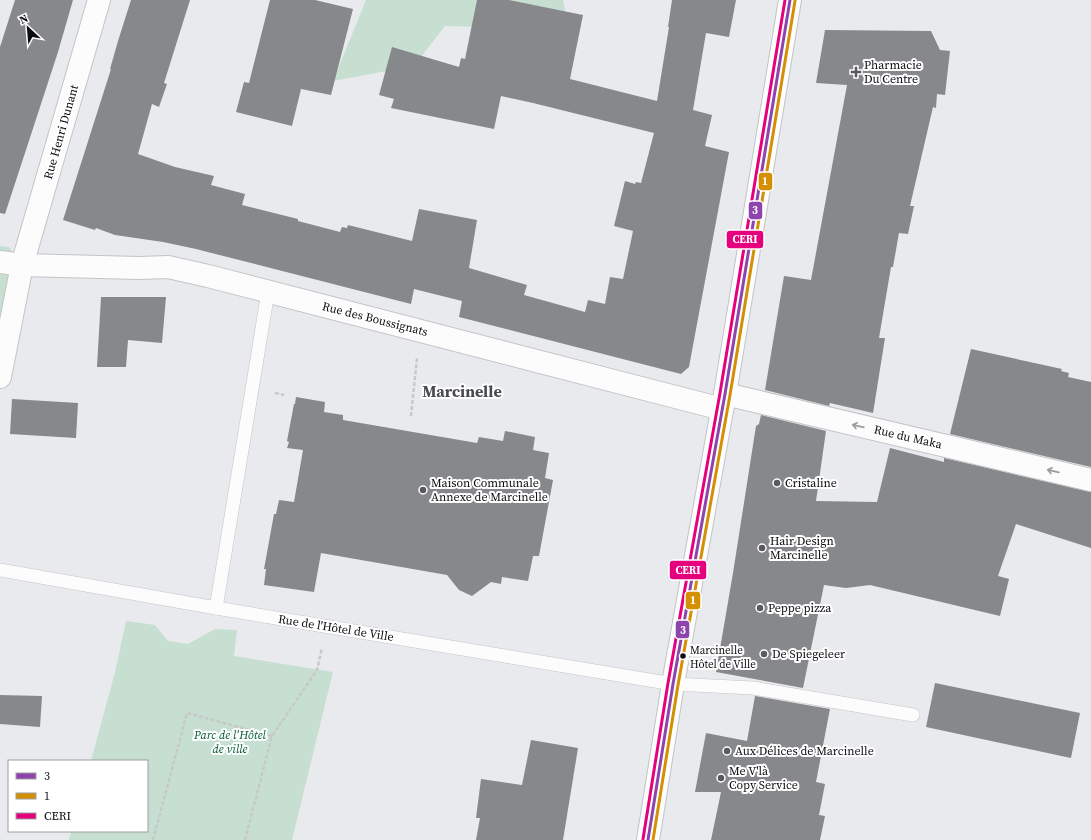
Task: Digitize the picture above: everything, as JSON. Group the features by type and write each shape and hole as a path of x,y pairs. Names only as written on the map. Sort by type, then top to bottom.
{"street":[{"name":"Rue Henri Dunant","path":"0,377 22,265 99,0"},
{"path":"648,840 673,684 724,401 790,0"},
{"name":"Rue des Boussignats","path":"0,262 22,265 139,268 168,266 268,292 724,401"},
{"name":"Rue du Maka","path":"724,401 1091,480"}],"lane":[{"path":"216,608 268,292"},
{"name":"Rue de l'Hôtel de Ville","path":"0,570 216,608 673,684 753,688 913,715"}],"path":[{"path":"411,416 417,358"},
{"path":"245,840 272,736 317,670 326,626"},
{"path":"153,840 187,713 272,736"}],"green space":[{"path":"366,0 563,0 569,30 445,26 414,66 333,81"},
{"path":"0,246 9,247 23,266 0,377"},
{"name":"Parc de l'Hôtel de ville","path":"126,621 155,625 168,641 188,644 215,629 237,630 234,656 333,672 292,840 69,840 71,832 148,832 148,760 91,760 115,672"}],"building":[{"path":"15,0 73,0 58,52 5,214 0,213 0,47"},
{"path":"131,0 190,0 164,83 167,84 159,107 152,104 138,154 175,167 214,176 211,185 245,194 242,205 298,219 298,221 340,232 342,227 347,228 348,225 412,241 419,209 477,220 469,268 527,285 524,295 585,312 588,300 605,304 610,277 623,279 633,231 614,226 625,181 635,184 636,182 641,183 654,133 501,96 494,129 391,108 394,99 379,95 392,47 459,67 461,58 465,59 477,0 509,0 583,15 570,79 657,101 672,0 736,0 729,37 706,33 693,110 712,115 705,146 729,152 689,367 681,374 459,317 462,301 414,289 411,304 196,249 163,242 115,235 96,228 95,230 63,220 111,69"},
{"path":"270,0 315,0 353,9 331,95 301,89 292,126 236,112 244,82 249,83"},
{"path":"825,30 931,31 940,50 950,51 945,95 937,94 936,108 933,107 910,206 914,206 908,234 899,233 893,267 891,267 879,338 885,338 873,413 830,403 829,406 765,390 784,276 811,280 847,85 816,83"},
{"path":"101,297 166,297 162,343 128,340 126,367 97,367"},
{"path":"971,349 1062,369 1061,371 1069,373 1068,377 1091,382 1091,467 950,434"},
{"name":"Maison Communale Annexe de Marcinelle","path":"296,397 325,402 324,412 343,415 343,420 477,443 479,437 503,441 505,431 535,437 533,450 549,453 545,478 553,480 539,556 533,556 528,581 502,577 501,584 491,582 472,596 459,590 447,575 321,553 314,592 264,585 266,569 264,569 274,514 276,514 279,500 294,502 303,450 287,448 289,442 287,441"},
{"path":"12,399 78,403 76,438 10,434"},
{"path":"761,415 826,431 816,501 877,502 890,448 944,462 944,458 1091,492 1091,548 1016,524 998,576 1009,579 1000,616 870,585 846,588 824,585 803,688 716,672 756,426 759,424"},
{"path":"935,683 1080,713 1071,758 926,727"},
{"path":"0,695 42,696 40,727 0,724"},
{"path":"755,696 830,709 816,782 825,784 819,815 825,816 820,840 711,840 721,792 695,792 706,733 747,741"},
{"path":"531,740 578,748 563,840 476,840 480,818 476,818 481,779 522,785"}],"transit line":[{"name":"CERI","path":"643,839 668,683 720,393 785,0"},
{"name":"3","path":"648,840 673,684 725,394 790,0"},
{"name":"1","path":"653,840 678,685 730,395 795,1"}],"place":[{"name":"Pharmacie Du Centre","path":"856,72"},
{"name":"Cristaline","path":"777,483"},
{"name":"Maison Communale Annexe de Marcinelle","path":"423,490"},
{"name":"Hair Design Marcinelle","path":"762,548"},
{"name":"Peppe pizza","path":"760,608"},
{"name":"De Spiegeleer","path":"764,654"},
{"name":"Marcinelle Hôtel de Ville","path":"683,656"},
{"name":"Aux Délices de Marcinelle","path":"727,751"},
{"name":"Me V'là Copy Service","path":"721,778"}],"district":[{"name":"Marcinelle","path":"462,391"}]}
